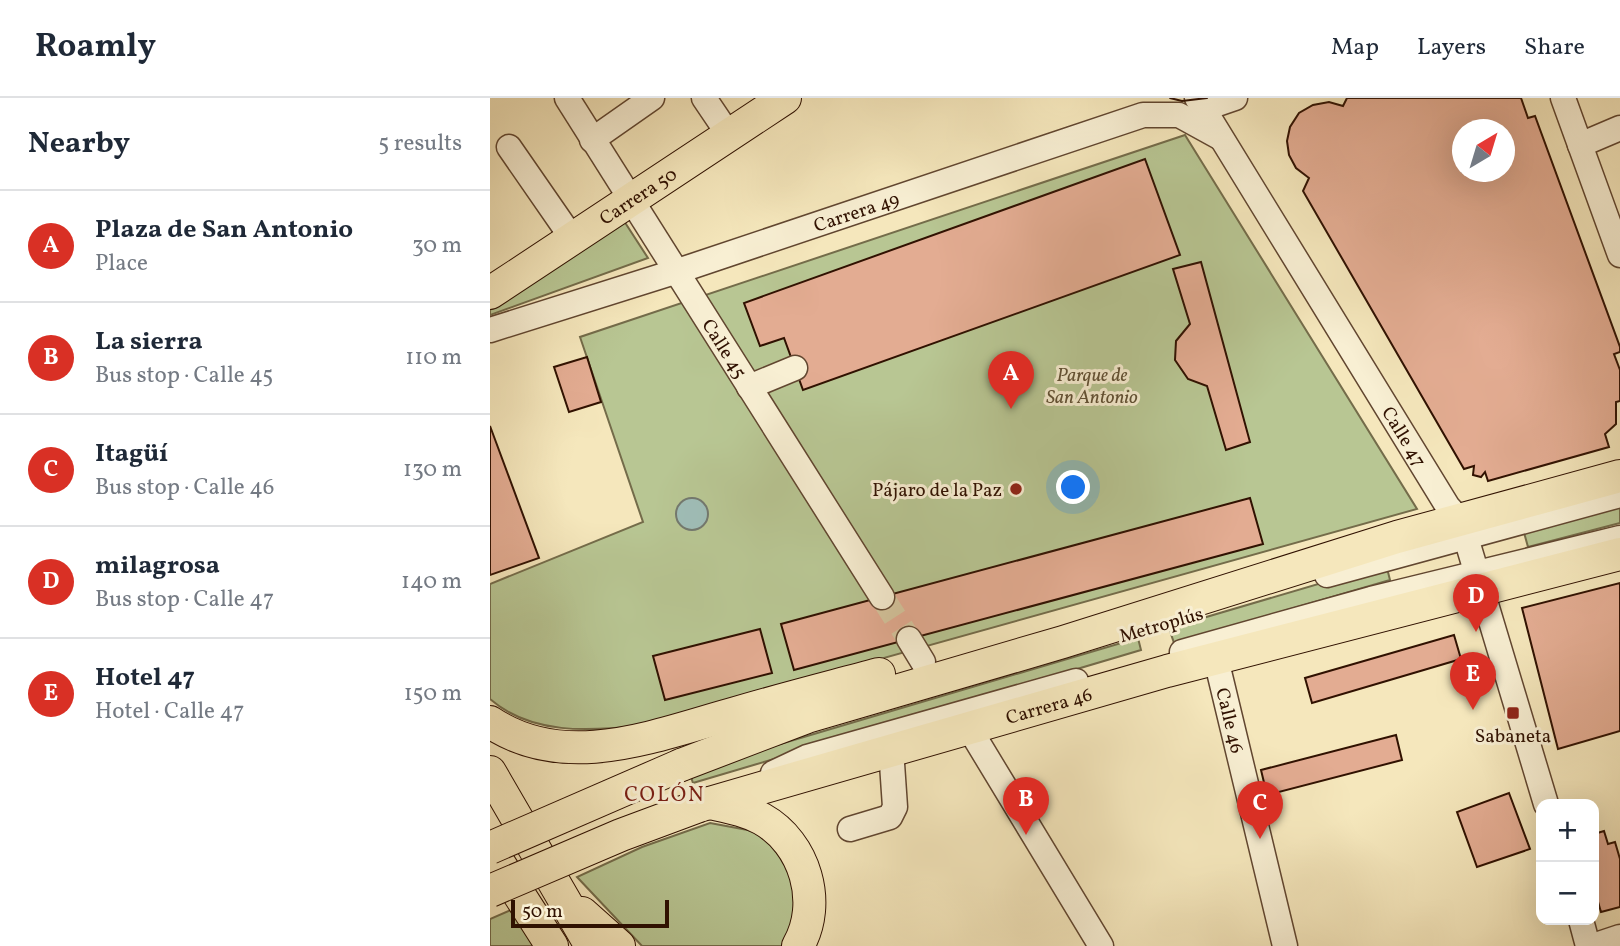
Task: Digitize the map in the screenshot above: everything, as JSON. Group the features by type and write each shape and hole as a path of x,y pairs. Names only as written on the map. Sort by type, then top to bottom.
{"main road":[{"name":"Carrera 50","path":"490,293 785,98"},
{"path":"544,939 490,849 692,761 807,717 1063,642 1149,612 1397,537 1463,530 1620,476"},
{"name":"Carrera 46","path":"490,891 621,835 704,804 1479,582 1620,554"},
{"path":"490,722 513,736 540,745 566,748 619,744 916,651 1055,624 1149,612"},
{"path":"490,772 591,946"},
{"path":"704,804 756,816 790,844 806,875 809,892 806,926 798,946"},
{"path":"561,892 619,946"}],"street":[{"name":"Calle 45","path":"567,98 882,597"},
{"path":"592,141 652,98"},
{"path":"704,98 729,135"},
{"path":"1200,103 1235,98"},
{"path":"1563,98 1620,255"},
{"name":"Calle 47","path":"1200,103 1463,530 1544,799"},
{"name":"Carrera 49","path":"490,330 676,271 1138,106 1179,115 1220,137"},
{"path":"1580,145 1620,128"},
{"path":"509,147 572,238"},
{"path":"749,387 795,368"},
{"name":"Metroplús","path":"692,761 1346,569 1463,530 1620,495"},
{"name":"Metroplús","path":"704,804 807,757 1358,603 1479,582 1620,538"},
{"name":"Calle 46","path":"1216,659 1285,946"},
{"path":"969,728 1101,946"},
{"path":"850,829 890,817 895,807 891,750"},
{"path":"1583,925 1590,946 1620,937"}],"green space":[{"name":"Parque de San Antonio","path":"1185,135 1417,509 640,726 581,729 542,725 506,711 490,699 490,584 643,522 580,337"},
{"path":"624,221 648,258 490,315 490,310"},
{"path":"1620,504 1620,523 1528,547 1523,529"},
{"path":"1386,564 1390,580 1174,643 1169,628"},
{"path":"1138,638 1141,650 693,783 689,771"},
{"path":"710,823 753,831 787,855 801,896 786,946 642,946 577,877 642,847"},
{"path":"518,907 534,946 490,946 490,919"}],"water":[{"path":"692,498 703,503 708,514 703,525 692,530 681,525 676,514 681,503"}],"building":[{"path":"1347,98 1521,98 1528,118 1535,116 1620,347 1620,352 1614,354 1620,370 1620,401 1616,402 1616,424 1605,434 1609,447 1488,481 1485,472 1481,477 1473,475 1474,466 1464,469 1303,191 1309,178 1296,168 1289,155 1287,141 1290,127 1299,113 1313,105 1329,102 1343,106"},
{"path":"1145,159 1180,255 803,390 784,338 760,346 744,303"},
{"path":"1201,262 1250,442 1226,450 1207,386 1188,379 1175,360 1176,341 1190,324 1173,269"},
{"path":"587,357 601,402 569,412 554,367"},
{"path":"490,426 539,558 490,575"},
{"path":"1250,498 1263,544 794,670 781,624"},
{"path":"1620,583 1620,731 1558,749 1522,608"},
{"path":"760,629 772,673 665,700 653,656"},
{"path":"1454,635 1461,659 1312,703 1305,678"},
{"path":"1396,735 1402,760 1267,795 1261,770"},
{"path":"1509,793 1530,849 1477,867 1457,812"},
{"path":"1604,831 1608,844 1615,842 1620,859 1620,907 1601,912 1599,905 1599,832"}],"tunnel":[{"path":"882,597 909,639"}],"tram line":[{"path":"1170,98 1182,101 1207,98"}],"place":[{"name":"Plaza de San Antonio","path":"1011,409"},
{"name":"Pájaro de la Paz","path":"1016,489"},
{"name":"milagrosa","path":"1476,632"},
{"name":"Hotel 47","path":"1473,710"},
{"name":"Sabaneta","path":"1513,713"},
{"name":"La sierra","path":"1026,835"},
{"name":"Itagüí","path":"1260,839"}],"district":[{"name":"COLÓN","path":"665,794"}]}
